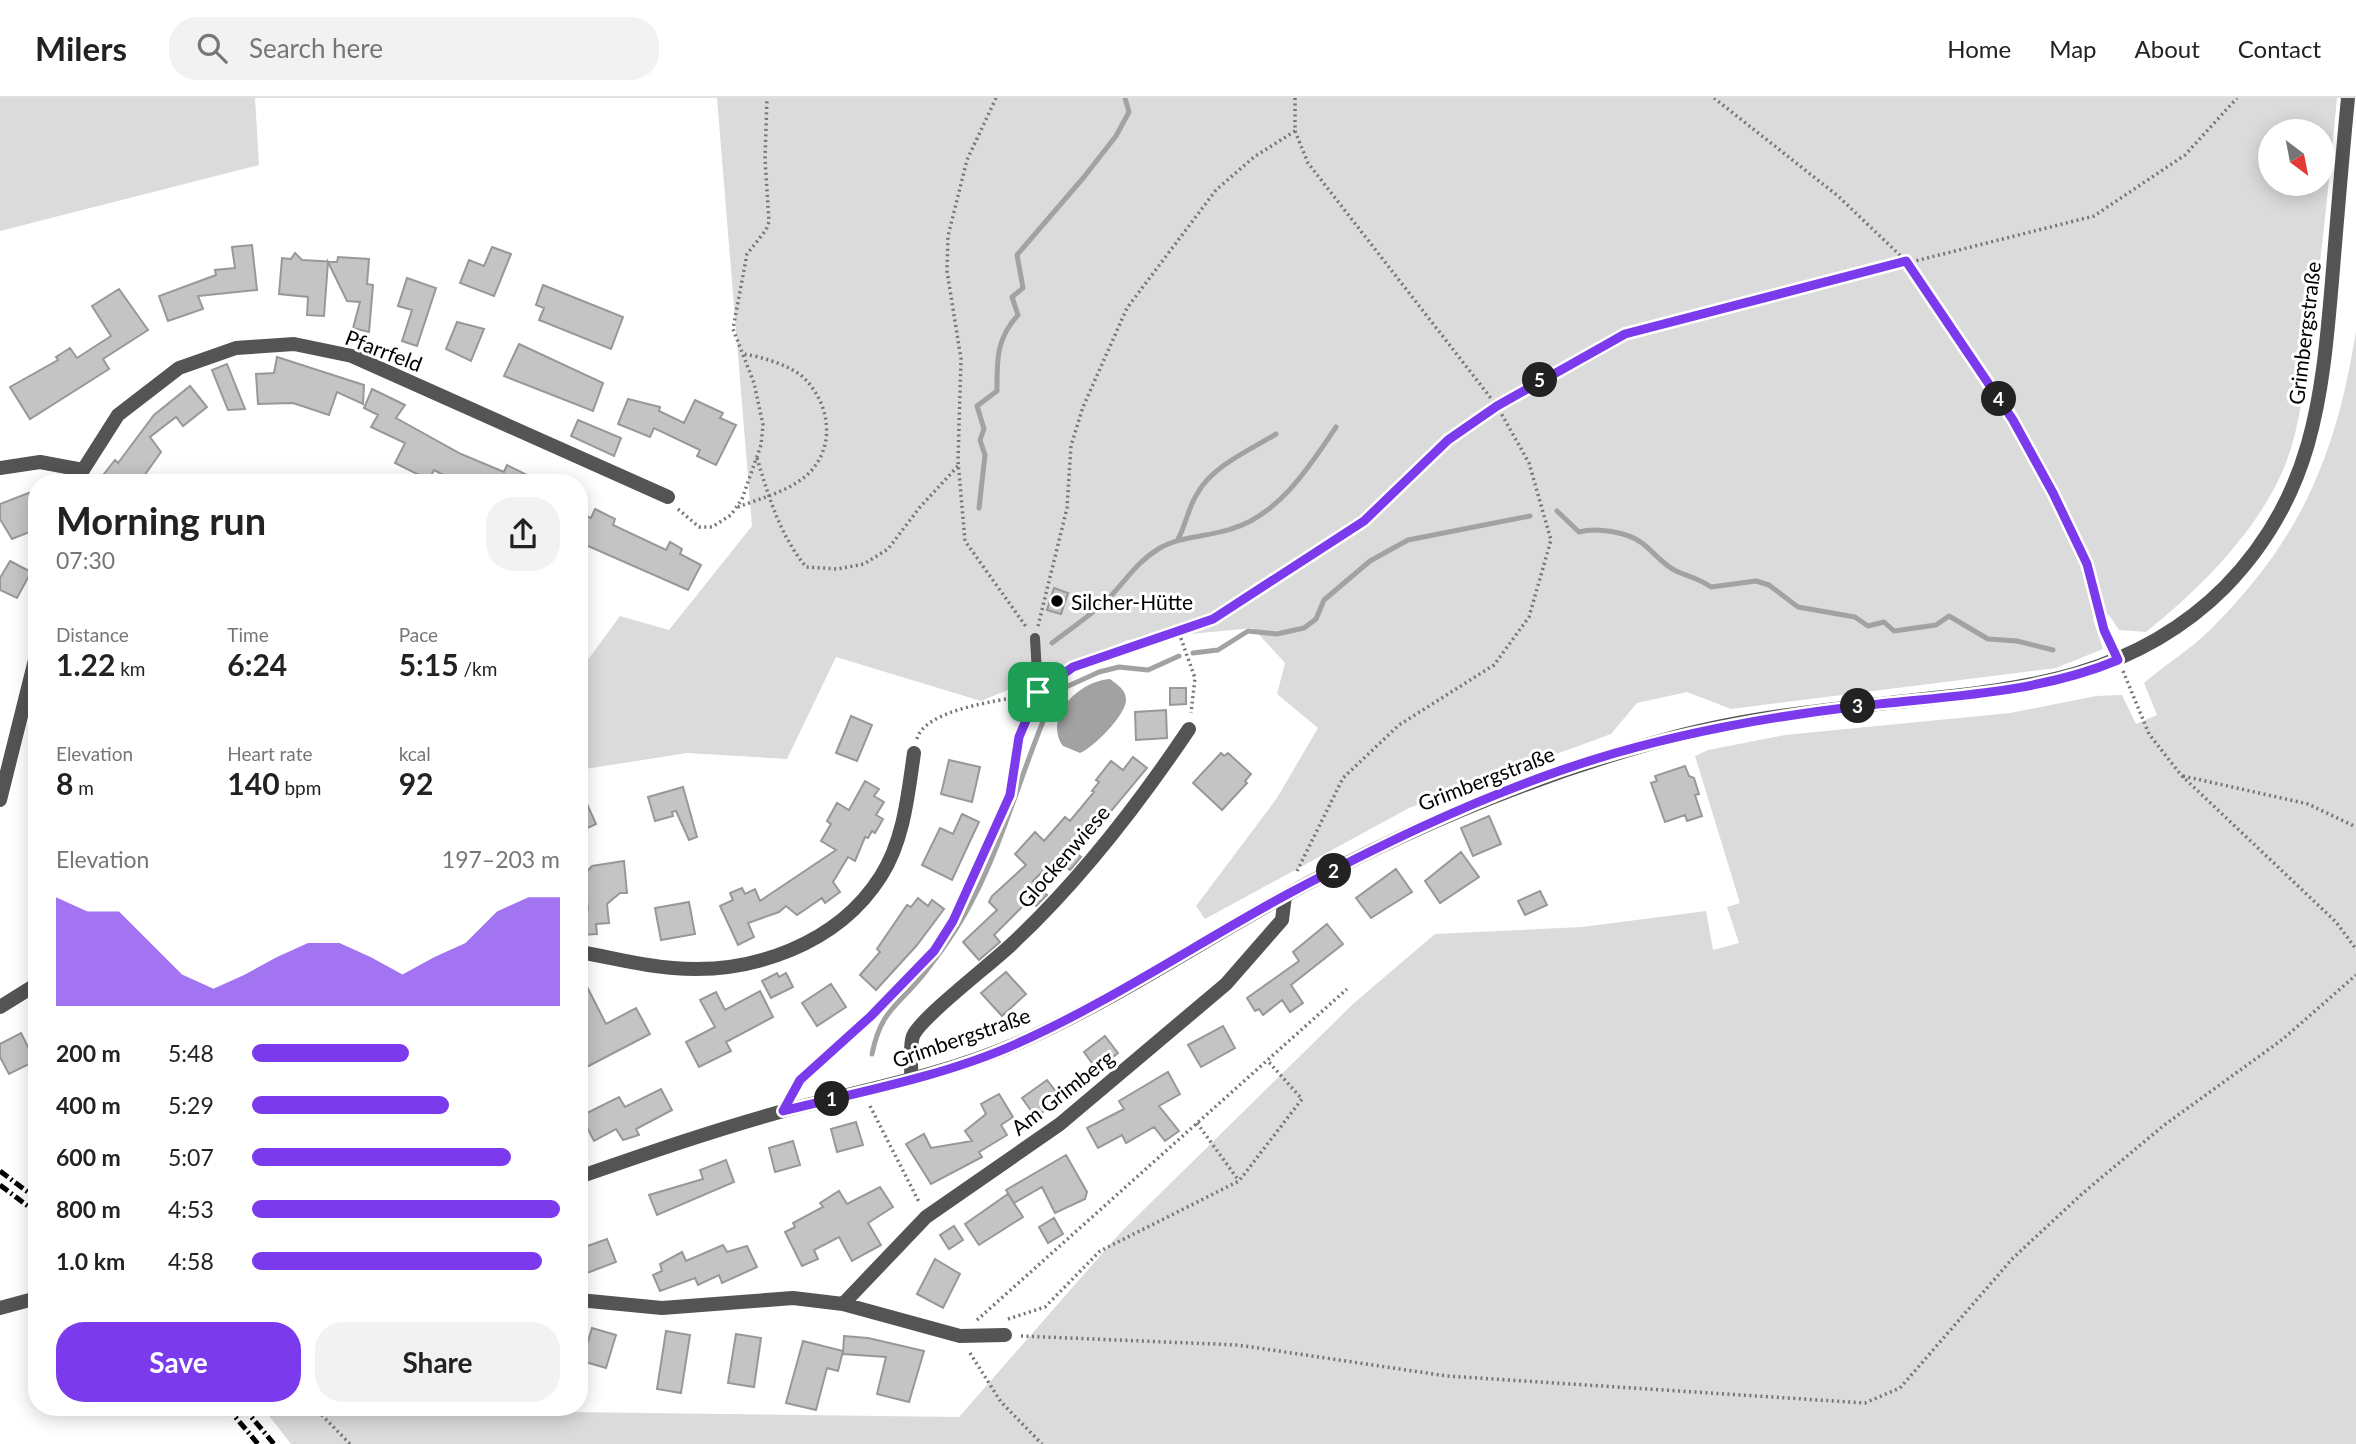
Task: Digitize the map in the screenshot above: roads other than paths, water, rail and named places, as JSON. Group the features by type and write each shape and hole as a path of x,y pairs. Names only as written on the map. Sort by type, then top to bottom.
{"street":[{"name":"Grimbergstraße","path":"588,1174 783,1111 911,1079 1011,1046 1056,1025 1285,896 1414,828 1559,771 1712,728 1848,707 2039,685 2092,671 2157,640 2192,616 2225,587 2259,545 2297,479 2311,438 2323,386 2348,98"},
{"name":"Pfarrfeld","path":"83,474 118,415 179,368 236,348 294,344 352,356 668,497"},
{"path":"0,468 40,462 73,474"},
{"path":"1,795 28,688"},
{"name":"Glockenwiese","path":"911,1079 913,1036 931,1016 1015,942 1088,865 1156,778 1189,729"},
{"path":"588,953 674,969 732,967 785,954 840,923 881,875 903,823 914,753"},
{"name":"Am Grimberg","path":"843,1304 926,1217 1060,1124 1226,984 1282,920 1285,896"},
{"path":"0,1007 28,990"},
{"path":"588,1301 662,1308 793,1298 843,1304 960,1336 1001,1329"},
{"path":"0,1308 28,1300"}],"lane":[{"path":"783,1111 800,1080 871,1016 934,951 953,921 1010,795 1019,737 1038,692 1034,638"}],"waterway":[{"path":"979,508 985,455 980,440 984,429 977,406 997,391 999,350 1005,333 1018,315 1012,297 1023,288 1017,255 1116,136 1129,112 1125,98"},
{"path":"1052,643 1100,606 1137,566 1160,548 1177,541 1231,529 1264,513 1304,473 1336,427"},
{"path":"1178,539 1194,499 1212,475 1276,434"},
{"path":"1557,511 1579,532 1612,532 1636,539 1671,568 1711,587 1756,581 1769,585 1798,607 1855,617 1868,626 1884,622 1894,631 1936,625 1949,616 1988,639 2017,641 2053,650"},
{"path":"1193,653 1218,650 1248,631 1277,634 1304,628 1316,619 1324,600 1370,561 1408,540 1530,516"},
{"path":"872,1054 885,1018 937,957 973,899 995,850 1052,700 1066,687 1099,672 1119,667 1148,670 1179,656"}],"railway":[{"path":"0,1171 28,1192"},
{"path":"0,1185 28,1206"},
{"path":"235,1416 258,1444"},
{"path":"251,1416 274,1444"}],"place":[{"name":"Silcher-Hütte","path":"1057,601"}]}
